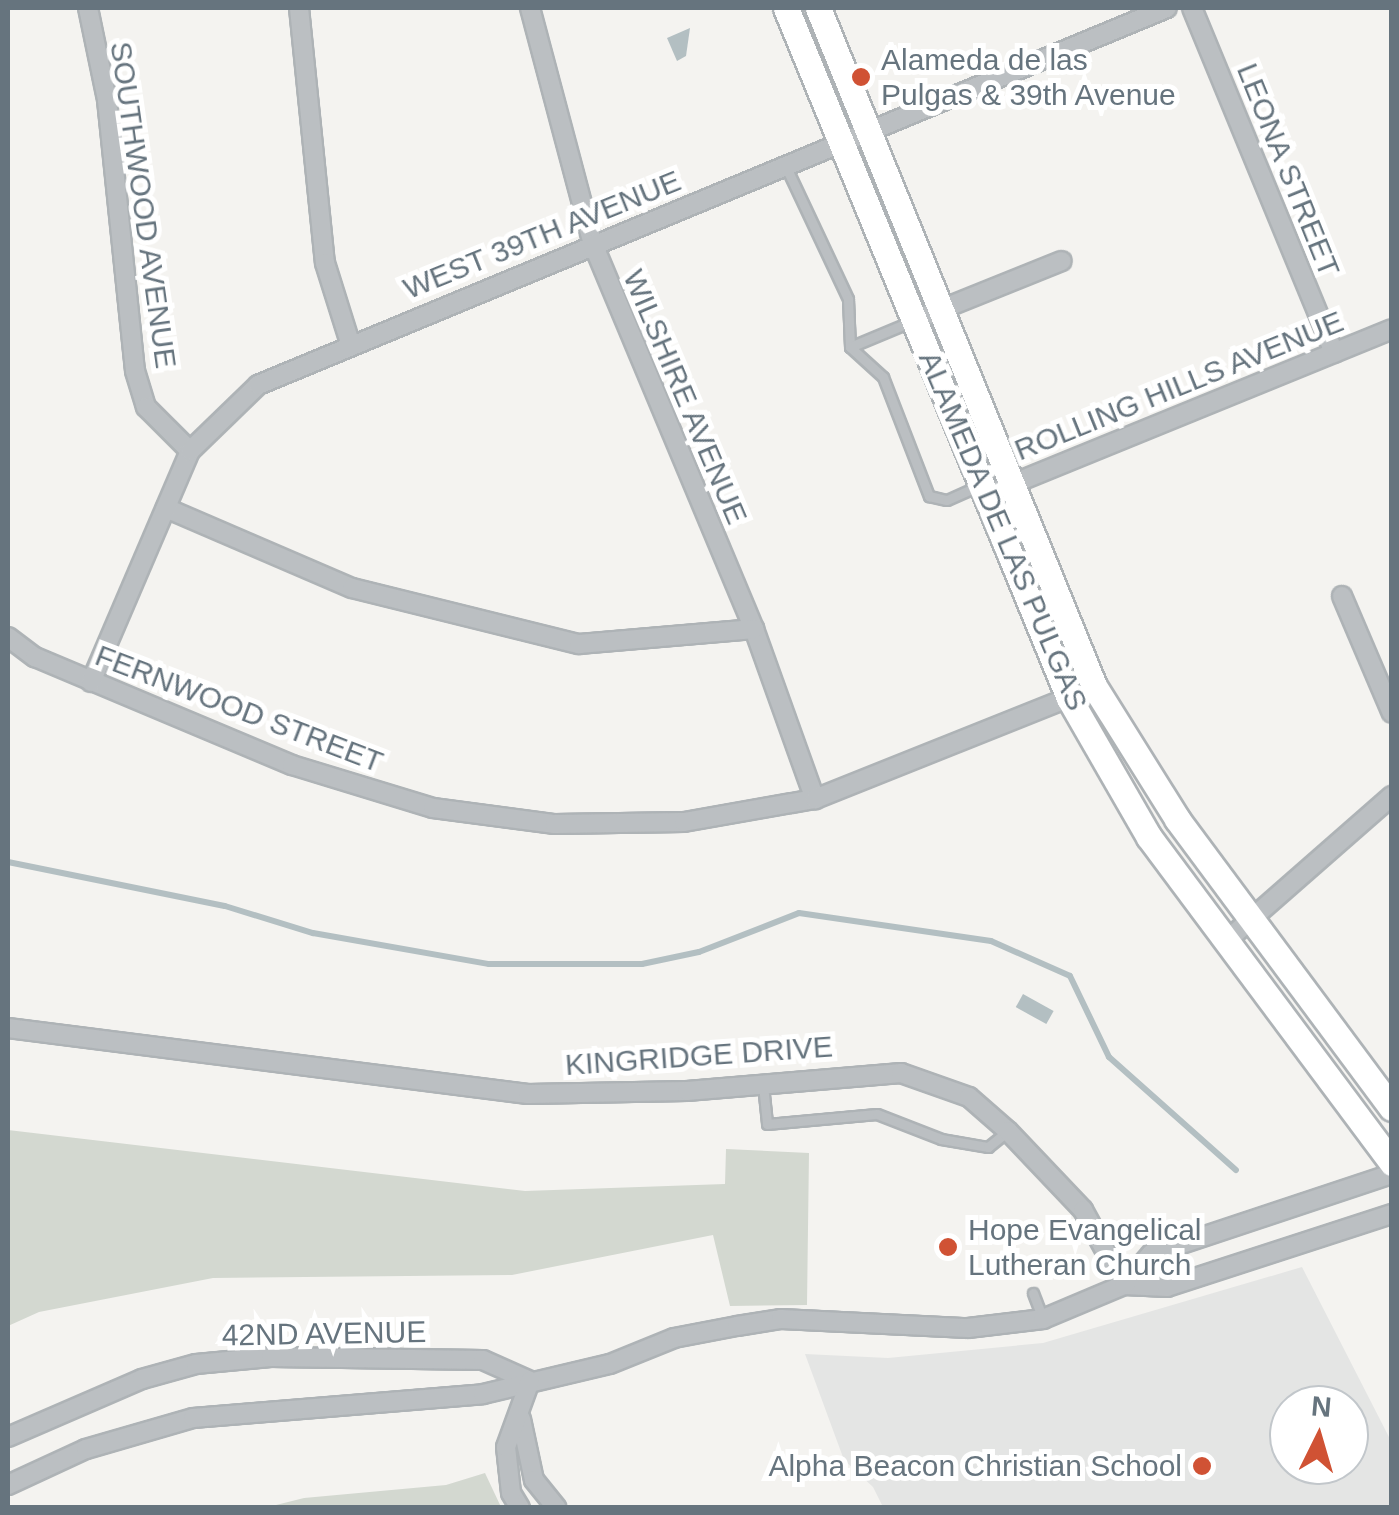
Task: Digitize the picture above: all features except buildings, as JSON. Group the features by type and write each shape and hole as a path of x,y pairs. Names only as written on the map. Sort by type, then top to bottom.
{"main road":[{"name":"ALAMEDA DE LAS PULGAS","path":"786,8 1069,698 1149,837 1392,1163"},
{"name":"ALAMEDA DE LAS PULGAS","path":"818,8 866,130 945,306 1094,686 1177,819 1392,1108"}],"street":[{"name":"SOUTHWOOD AVENUE","path":"88,8 107,100 135,371 146,407 190,450"},
{"path":"299,8 326,263 350,343"},
{"name":"WILSHIRE AVENUE","path":"530,8 592,244 754,629 815,799"},
{"name":"WEST 39TH AVENUE","path":"91,682 190,450 258,385 350,343 1167,8"},
{"name":"LEONA STREET","path":"1192,8 1334,353"},
{"path":"915,320 1062,261"},
{"name":"ROLLING HILLS AVENUE","path":"986,489 1016,482 1392,329"},
{"path":"166,508 352,588 579,644 754,629"},
{"path":"1342,596 1392,713"},
{"name":"FERNWOOD STREET","path":"8,637 91,682 309,771 488,818 684,822 815,799 1094,686"},
{"path":"1225,942 1254,921 1392,796"},
{"name":"KINGRIDGE DRIVE","path":"8,1028 528,1094 688,1091 901,1073 969,1097 1008,1131 1082,1210 1124,1285"},
{"path":"8,1485 86,1449 192,1418 484,1394 610,1364 674,1338 781,1320 968,1328 1043,1319 1124,1285 1152,1254 1392,1174"},
{"path":"1124,1285 1168,1287 1392,1214"},
{"name":"42ND AVENUE","path":"8,1437 142,1379 196,1364 271,1357 482,1360 530,1381"},
{"path":"520,1508 511,1493 506,1448 520,1419 530,1381"},
{"path":"520,1419 534,1480 557,1508"}],"lane":[{"path":"785,164 848,299 850,348 883,377 929,496 947,500 986,489"},
{"path":"850,348 915,320"},
{"path":"763,1082 767,1124 877,1114 941,1139 988,1147 1008,1131"},
{"path":"1033,1294 1043,1319"}],"shaded area":[{"path":"690,28 686,56 677,61 667,38"},
{"path":"1023,994 1054,1011 1046,1024 1016,1007"},
{"path":"8,1130 525,1191 725,1184 726,1149 809,1153 807,1305 730,1306 713,1235 512,1275 213,1278 39,1312 8,1326"},
{"path":"1302,1267 1362,1385 1269,1385 1269,1485 1369,1485 1369,1398 1391,1441 1391,1507 883,1507 873,1487 844,1460 805,1354 888,1358 1043,1343"},
{"path":"485,1473 501,1507 268,1507 304,1498 446,1485"}],"waterway":[{"path":"8,862 225,906 313,933 489,964 642,964 699,952 799,913 991,941 1070,976 1109,1057 1236,1170"}],"place":[{"name":"Alameda de las Pulgas & 39th Avenue","path":"861,77"},
{"name":"Hope Evangelical Lutheran Church","path":"948,1247"},
{"name":"Alpha Beacon Christian School","path":"1202,1466"}]}
